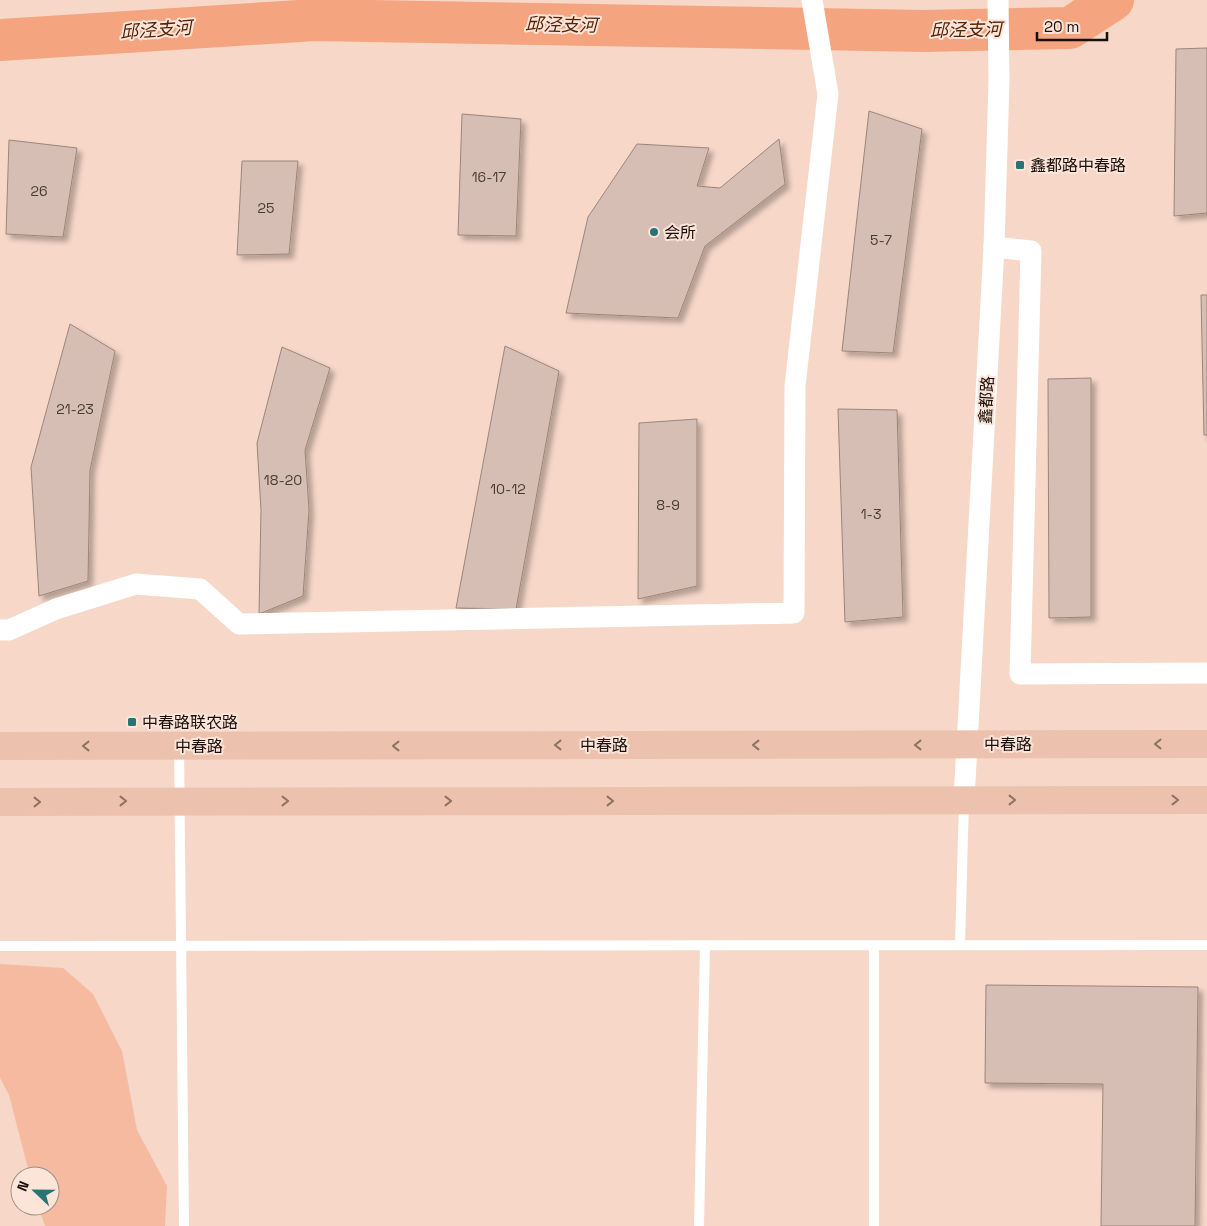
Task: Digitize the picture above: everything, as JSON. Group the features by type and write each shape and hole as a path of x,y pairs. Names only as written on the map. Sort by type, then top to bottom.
{"main road":[{"name":"中春路","path":"0,746 1207,744"},
{"path":"0,802 1207,800"}],"street":[{"path":"0,630 9,630 56,609 136,584 200,589 239,624 794,613 795,386 828,94 812,0"},
{"name":"鑫都路","path":"964,800 994,247 999,82 998,0"},
{"path":"994,247 1031,251 1020,674 1207,673"}],"lane":[{"path":"179,746 184,1226"},
{"path":"960,945 964,800"},
{"path":"0,946 1207,945"},
{"path":"699,1226 705,946"},
{"path":"874,946 874,1226"}],"shaded area":[{"path":"0,0 1207,0 1207,1226 0,1226"},
{"path":"0,964 63,968 93,994 122,1051 137,1130 167,1186 165,1226 45,1226 42,1216 60,1216 60,1166 27,1166 9,1095 0,1078"}],"building":[{"path":"1207,48 1207,213 1174,216 1176,49"},
{"path":"869,111 922,129 893,353 842,351"},
{"path":"462,114 521,119 516,236 458,235"},
{"name":"会所","path":"779,139 785,184 705,246 678,318 566,313 588,217 637,144 709,148 697,186 720,188"},
{"path":"9,140 77,148 63,237 6,234"},
{"path":"242,161 298,161 289,254 237,255"},
{"path":"1201,295 1207,295 1207,435 1204,435"},
{"path":"70,324 115,351 90,470 88,581 39,596 31,467"},
{"path":"505,346 559,371 516,609 456,608"},
{"path":"282,347 330,368 305,450 309,510 303,596 259,614 261,510 257,443"},
{"path":"1091,378 1091,617 1049,618 1048,379"},
{"path":"838,409 897,410 903,617 845,622"},
{"path":"697,419 697,586 638,599 639,423"},
{"path":"986,985 1198,987 1195,1226 1101,1226 1103,1084 985,1083"}],"waterway":[{"name":"邱泾支河","path":"0,40 315,20 924,31 1070,28 1113,0"}],"place":[{"name":"鑫都路中春路","path":"1020,165"},
{"name":"会所","path":"654,232"},
{"name":"中春路联农路","path":"132,722"}]}
